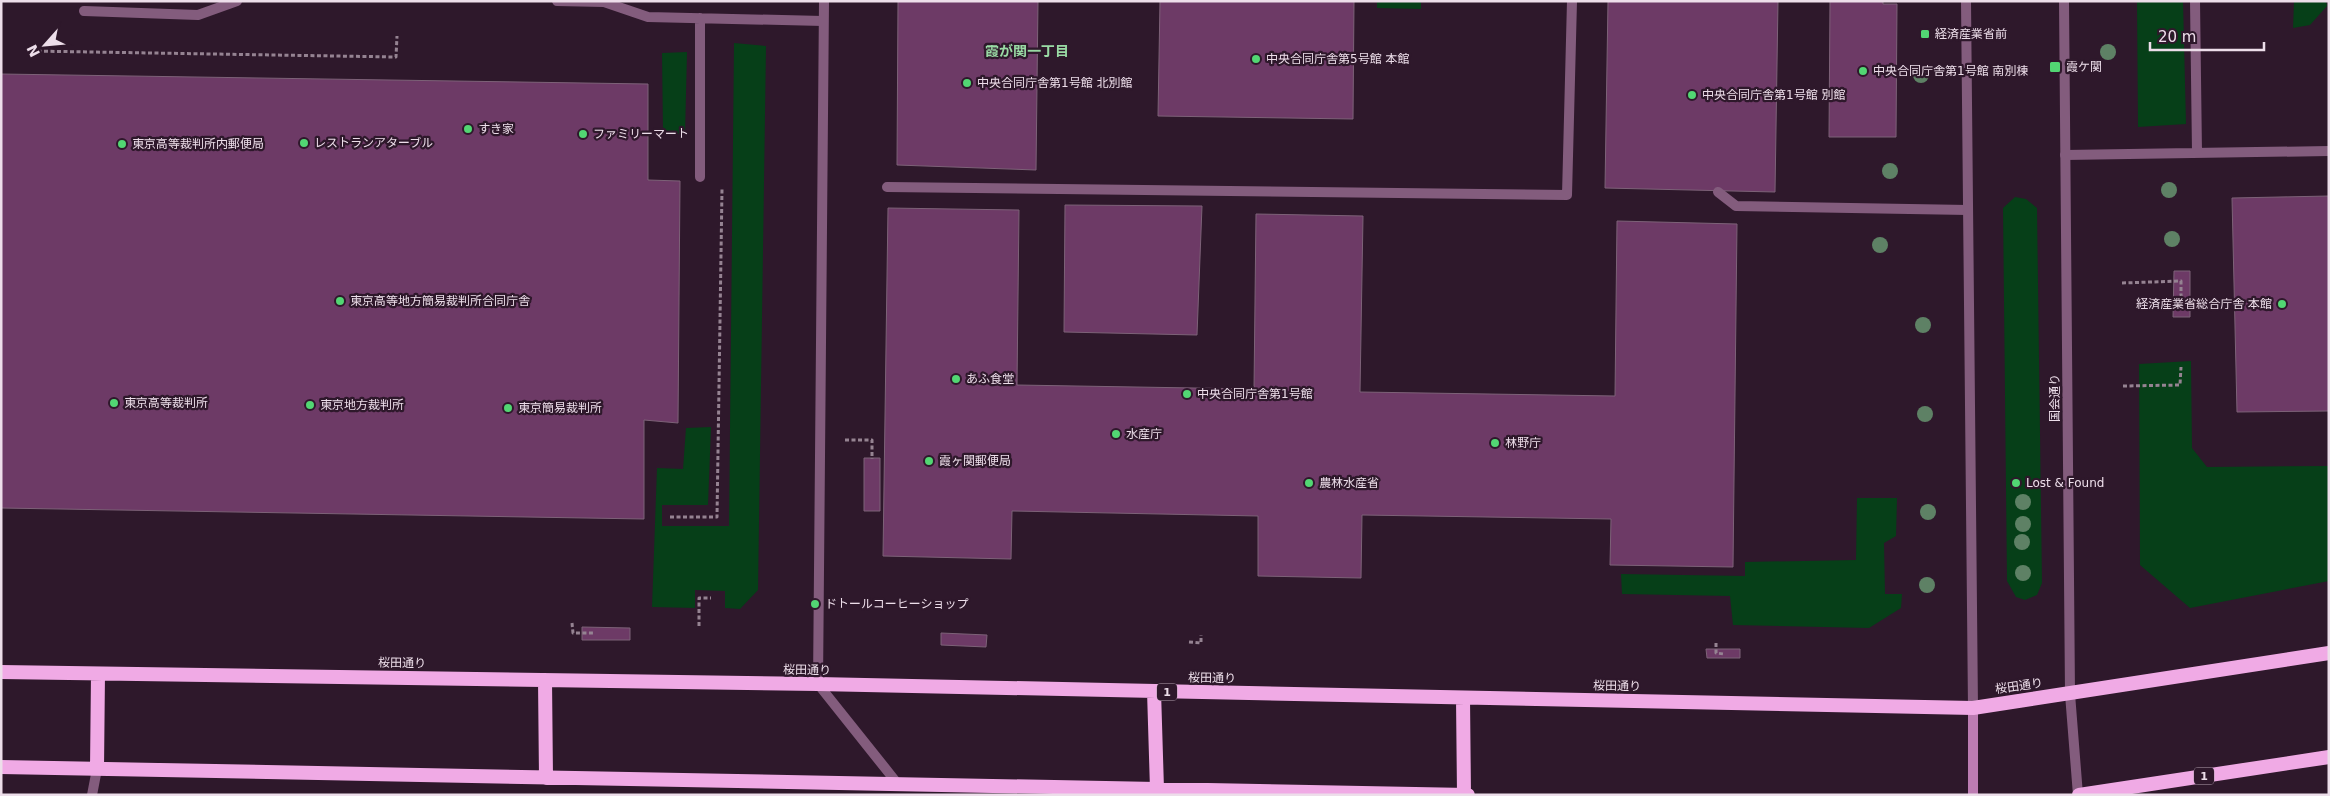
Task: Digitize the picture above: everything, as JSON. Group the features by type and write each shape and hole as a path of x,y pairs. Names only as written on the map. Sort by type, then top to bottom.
{"highway":[{"name":"桜田通り","path":"1,672 818,684 1973,708 2329,653"},
{"path":"97,769 98,674"},
{"path":"545,680 546,778"},
{"path":"1154,691 1157,789"},
{"path":"1,767 546,778 897,789 1157,789 1466,795 1463,698"},
{"name":"1","path":"2078,795 2329,757"}],"main road":[{"path":"1973,708 1973,795"}],"street":[{"path":"84,11 198,15 236,1"},
{"path":"557,1 604,2 648,17 823,21"},
{"path":"824,1 818,684 897,789"},
{"path":"887,187 1567,194 1572,1"},
{"path":"1966,1 1973,708"},
{"name":"国会通り","path":"2064,1 2070,694 2078,795"},
{"path":"2195,1 2197,153"},
{"path":"700,18 700,177"},
{"path":"2065,155 2329,150"},
{"path":"1718,192 1736,206 1968,210"},
{"path":"92,795 97,769"}],"path":[{"path":"30,51 396,57 397,36"},
{"path":"670,517 717,517 722,187"},
{"path":"2122,283 2181,281 2181,304"},
{"path":"2123,386 2180,385 2180,367"},
{"path":"845,440 872,440 872,460"},
{"path":"699,626 699,598 711,598"},
{"path":"572,624 573,634 594,633"},
{"path":"1189,642 1201,643 1201,635"},
{"path":"1716,643 1716,654 1724,654"}],"green space":[{"path":"1377,1 1421,1 1421,9 1377,8"},
{"path":"2137,1 2183,1 2186,124 2138,127"},
{"path":"2294,1 2326,1 2327,6 2310,25 2293,28"},
{"path":"734,43 766,46 758,590 740,609 725,608 725,591 695,590 695,608 652,607 657,468 683,469 686,428 711,427 708,505 662,505 662,526 729,526"},
{"path":"687,52 685,134 663,133 662,53"},
{"path":"2015,197 2026,199 2037,208 2042,583 2037,595 2025,600 2016,597 2007,581 2003,208"},
{"path":"2191,361 2192,448 2207,467 2329,466 2329,581 2190,608 2140,565 2139,364"},
{"path":"1857,498 1897,498 1896,536 1884,543 1885,594 1902,594 1901,608 1869,628 1733,625 1730,596 1622,594 1621,574 1745,576 1745,562 1856,560"}],"building":[{"name":"中央合同庁舎第1号館 北別館","path":"898,1 1038,1 1036,170 897,165"},
{"name":"中央合同庁舎第5号館 本館","path":"1160,1 1354,1 1353,119 1158,116"},
{"name":"中央合同庁舎第1号館 別館","path":"1608,1 1778,1 1775,192 1605,188"},
{"name":"中央合同庁舎第1号館 南別棟","path":"1830,1 1883,1 1883,4 1897,4 1896,137 1829,137"},
{"name":"東京高等地方簡易裁判所合同庁舎","path":"1,74 648,84 648,180 680,181 678,423 644,420 644,519 1,508"},
{"name":"経済産業省総合庁舎 本館","path":"2329,196 2329,411 2237,412 2232,198"},
{"path":"1065,205 1202,206 1197,335 1064,332"},
{"name":"中央合同庁舎第1号館","path":"888,208 1019,210 1017,385 1254,389 1256,214 1363,216 1360,392 1615,396 1617,221 1737,224 1733,567 1610,565 1611,519 1362,515 1361,578 1258,576 1258,516 1012,511 1011,559 883,556"},
{"path":"2174,271 2190,271 2190,317 2173,317"},
{"path":"864,458 880,458 880,511 864,511"},
{"path":"582,627 630,628 630,640 582,640"},
{"path":"941,633 987,635 986,647 941,645"},
{"path":"1706,649 1740,649 1740,658 1707,658"}],"place":[{"name":"経済産業省前","path":"1925,34"},
{"name":"中央合同庁舎第5号館 本館","path":"1256,59"},
{"name":"霞ケ関","path":"2055,67"},
{"name":"中央合同庁舎第1号館 南別棟","path":"1863,71"},
{"name":"中央合同庁舎第1号館 北別館","path":"967,83"},
{"name":"中央合同庁舎第1号館 別館","path":"1692,95"},
{"name":"すき家","path":"468,129"},
{"name":"ファミリーマート","path":"583,134"},
{"name":"レストランアターブル","path":"304,143"},
{"name":"東京高等裁判所内郵便局","path":"122,144"},
{"name":"東京高等地方簡易裁判所合同庁舎","path":"340,301"},
{"name":"経済産業省総合庁舎 本館","path":"2282,304"},
{"name":"あふ食堂","path":"956,379"},
{"name":"中央合同庁舎第1号館","path":"1187,394"},
{"name":"東京高等裁判所","path":"114,403"},
{"name":"東京地方裁判所","path":"310,405"},
{"name":"東京簡易裁判所","path":"508,408"},
{"name":"水産庁","path":"1116,434"},
{"name":"林野庁","path":"1495,443"},
{"name":"霞ヶ関郵便局","path":"929,461"},
{"name":"農林水産省","path":"1309,483"},
{"name":"Lost & Found","path":"2016,483"},
{"name":"ドトールコーヒーショップ","path":"815,604"}],"district":[{"name":"霞が関一丁目","path":"1027,51"}]}
